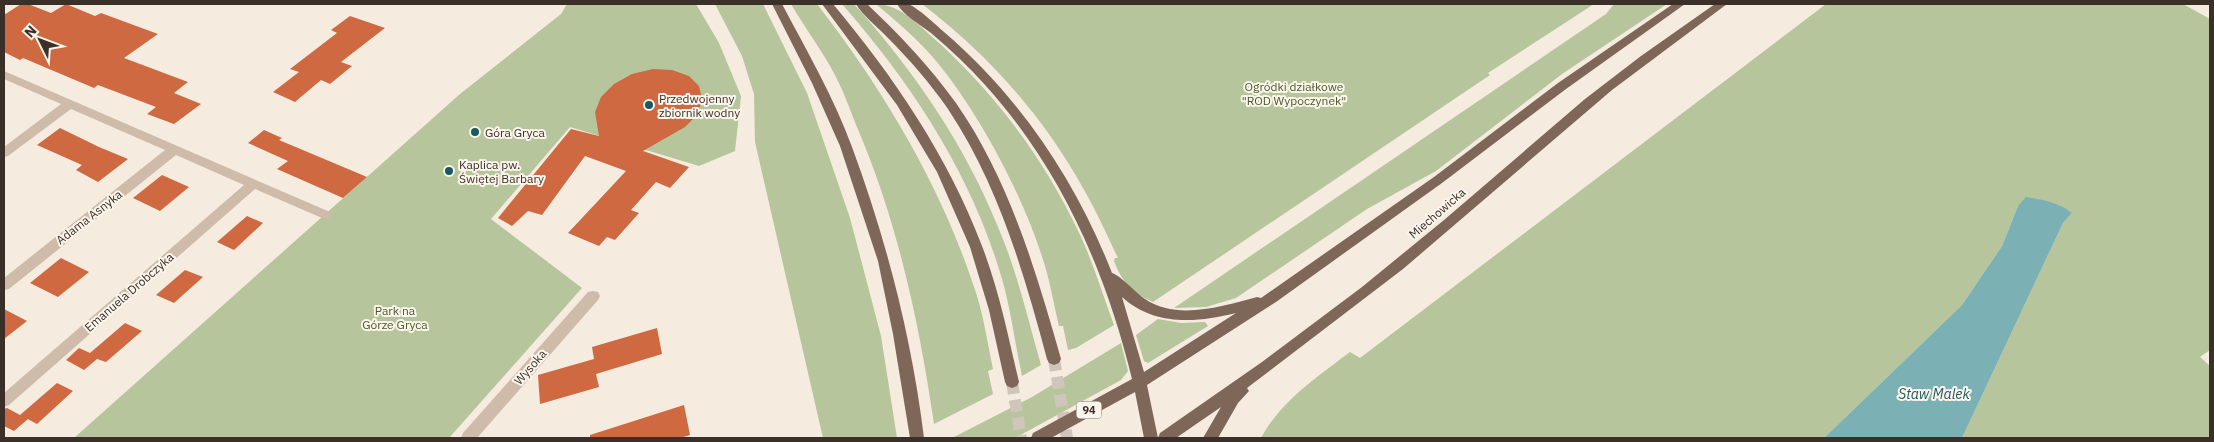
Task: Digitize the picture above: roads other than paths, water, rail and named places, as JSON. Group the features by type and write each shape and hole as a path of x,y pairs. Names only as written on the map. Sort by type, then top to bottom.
{"main road":[{"path":"778,4 818,83 846,146 884,262 900,334 917,438"},
{"path":"827,4 873,60 901,100 942,168 960,207 989,285 1012,382"},
{"path":"861,4 930,77 964,127 987,170 1012,226 1035,288 1054,359"},
{"path":"902,4 964,55 1019,117 1065,185 1107,270 1126,329 1140,382 1151,438"},
{"name":"Miechowicka","path":"1140,382 1271,298 1438,180 1562,86 1680,4"},
{"name":"Miechowicka","path":"1165,438 1379,281 1433,237 1570,117 1636,64 1722,4"},
{"path":"1107,270 1122,290 1132,299 1143,306 1166,314 1206,316 1271,298"},
{"path":"1210,438 1233,399 1286,350"},
{"name":"94","path":"1038,438 1140,382"}],"street":[{"path":"4,74 326,215"},
{"path":"4,153 71,103"},
{"name":"Adama Asnyka","path":"4,285 175,149"},
{"name":"Emanuela Drobczyka","path":"4,400 254,183"},
{"name":"Wysoka","path":"468,438 593,296"}],"water":[{"name":"Staw Malek","path":"2026,197 2056,204 2072,213 2063,223 1962,438 1824,438 1962,305 2002,246 2018,206"}],"tunnel":[{"path":"1054,359 1067,438"},
{"path":"1012,382 1021,438"}],"place":[{"name":"Przedwojenny zbiornik wodny","path":"649,105"},
{"name":"Góra Gryca","path":"475,132"},
{"name":"Kaplica pw. Świętej Barbary","path":"449,171"}],"park label":[{"name":"Ogródki działkowe \"ROD Wypoczynek\"","path":"1294,93"},
{"name":"Park na Górze Gryca","path":"395,317"}]}
